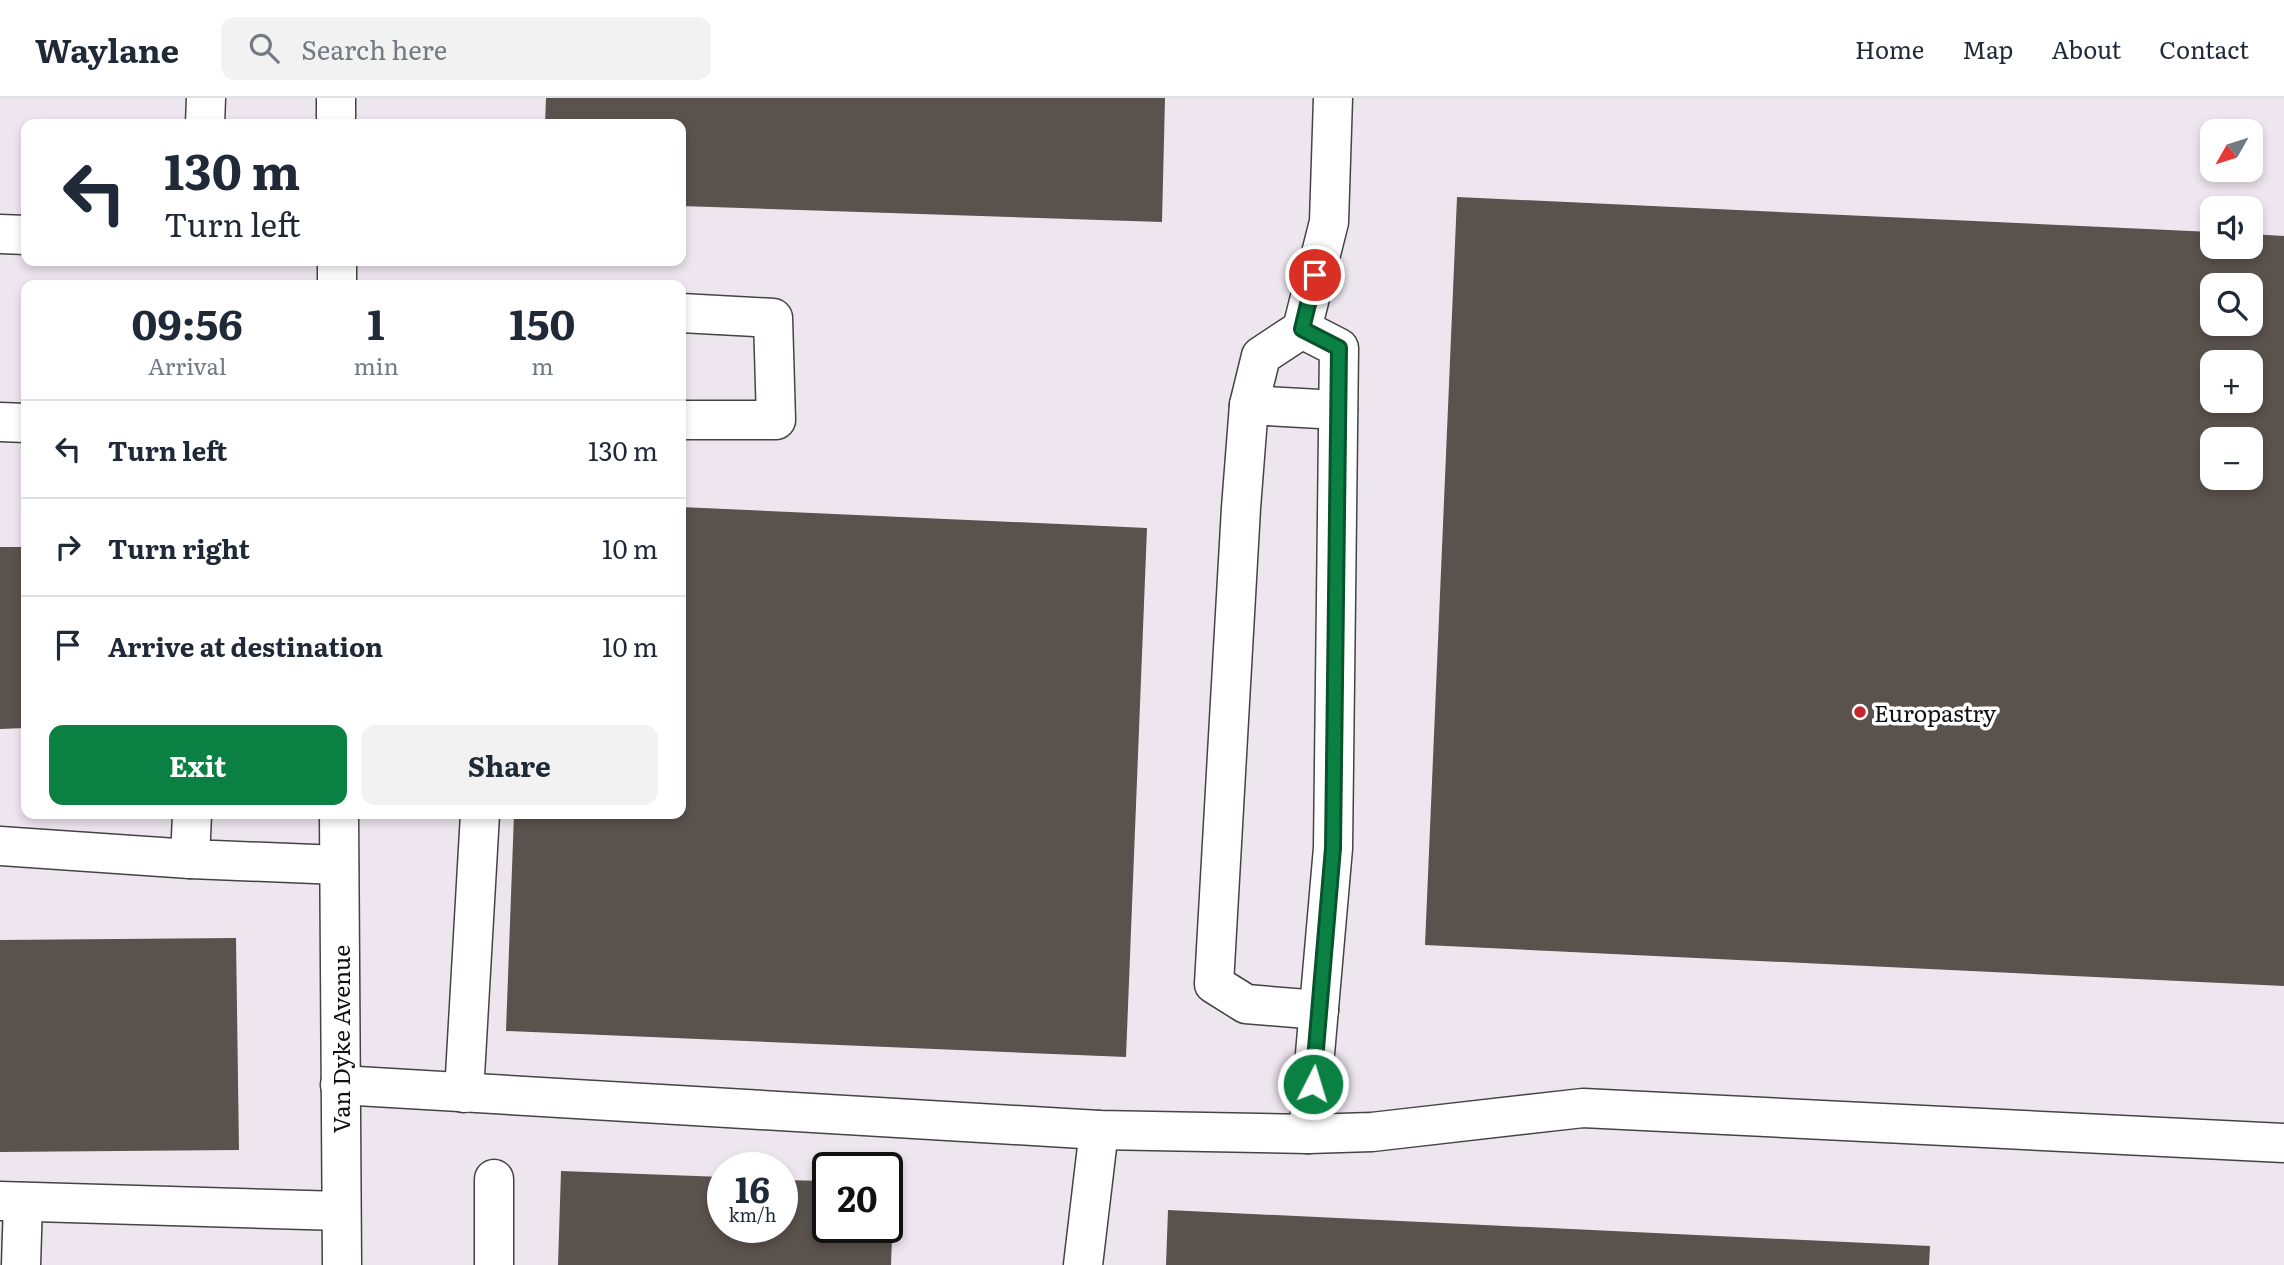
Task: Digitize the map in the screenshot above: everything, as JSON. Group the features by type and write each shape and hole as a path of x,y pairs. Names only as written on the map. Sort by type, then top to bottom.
{"street":[{"path":"205,119 206,98"},
{"path":"336,98 336,119"},
{"path":"1319,1010 1246,1004 1214,984 1241,508 1253,390 1261,356 1302,329 1329,222 1333,98"},
{"path":"0,234 21,235"},
{"path":"686,313 772,318 776,420 686,420"},
{"path":"1302,329 1339,348 1333,848 1308,1134"},
{"path":"1253,390 1338,396"},
{"path":"0,422 21,424"},
{"path":"190,859 192,819"},
{"name":"Van Dyke Avenue","path":"339,819 342,1265"},
{"path":"464,1093 480,819"},
{"path":"0,846 190,859 339,864"},
{"path":"340,1085 1099,1130 1308,1134 1372,1132 1583,1108 2284,1143"},
{"path":"1083,1265 1099,1130"},
{"path":"494,1179 494,1265"},
{"path":"21,1265 12,1202 341,1211"}],"shaded area":[{"path":"0,98 2284,98 2284,1265 0,1265"}],"building":[{"path":"546,98 1165,98 1162,222 686,206 686,119 545,119"},
{"name":"Europastry","path":"1457,197 2200,231 2200,259 2263,259 2263,235 2284,236 2284,986 1425,945"},
{"path":"686,507 1147,528 1126,1057 506,1031 514,819 686,819"},
{"path":"0,547 21,547 21,728 0,729"},
{"path":"236,938 239,1150 0,1152 0,940"},
{"path":"561,1171 707,1176 707,1243 798,1243 798,1180 812,1181 812,1243 892,1243 891,1265 558,1265"},
{"path":"1168,1210 1930,1246 1929,1265 1166,1265"}],"place":[{"name":"Europastry","path":"1860,712"}],"route":[{"path":"1313,1084 1333,848 1339,348 1302,329 1315,275"}]}
